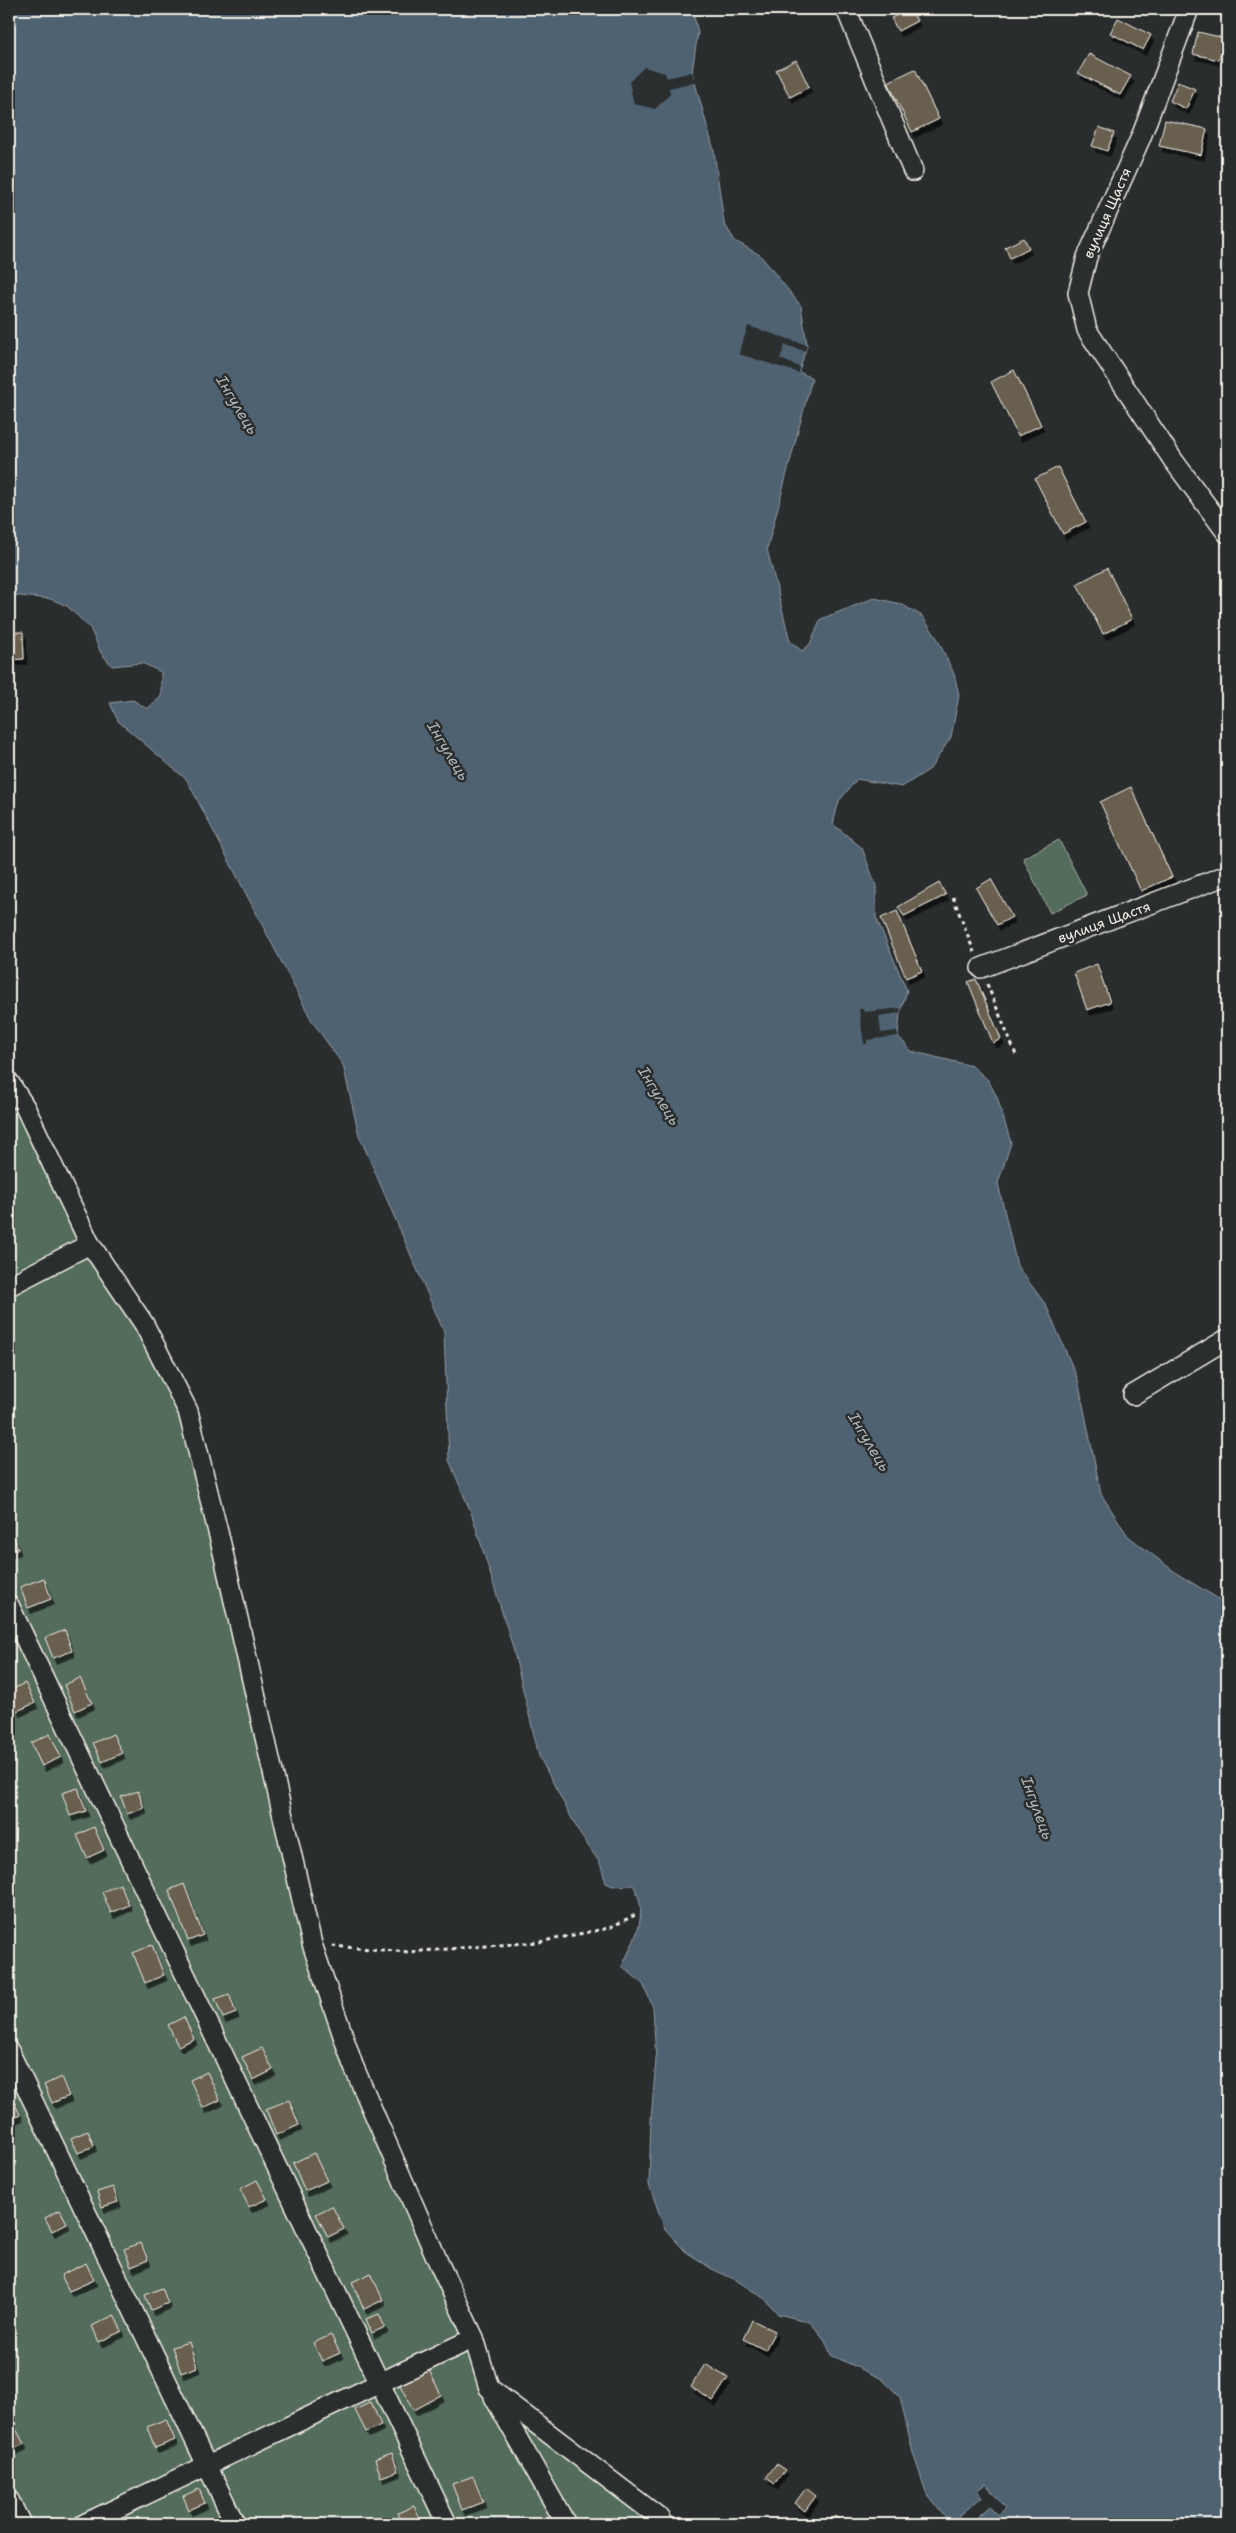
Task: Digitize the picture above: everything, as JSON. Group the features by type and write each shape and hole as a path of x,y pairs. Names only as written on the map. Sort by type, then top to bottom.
{"street":[{"path":"846,9 914,171"},
{"name":"вулиця Щастя","path":"1190,9 1141,137 1087,257 1078,293 1087,330 1173,460 1227,533"},
{"name":"вулиця Щастя","path":"981,968 1227,875"},
{"path":"9,1082 25,1106 90,1244 144,1324 188,1411 222,1548 312,1944 353,2065 440,2266 474,2338 489,2388 566,2524"},
{"path":"9,1286 90,1244"},
{"path":"1133,1395 1227,1339"},
{"path":"9,1605 447,2524"},
{"path":"9,2051 235,2524"},
{"path":"84,2524 474,2338"},
{"path":"489,2388 534,2424 594,2466 660,2518 664,2524"},
{"path":"9,2500 20,2524"}],"path":[{"path":"312,1944 409,1952 539,1942 609,1928 636,1915"}],"green space":[{"path":"1059,840 1087,895 1050,913 1023,858"},
{"path":"9,1082 188,1411 312,1944 489,2388 664,2524 9,2524"}],"water":[{"name":"Інгулець","path":"9,9 692,9 698,32 692,72 714,151 724,223 735,241 760,255 801,306 807,345 799,372 812,378 767,549 790,641 802,651 810,644 821,619 874,598 901,604 922,616 937,638 954,674 959,695 951,737 930,769 902,787 857,779 839,801 833,824 862,848 876,886 876,917 907,991 900,1013 898,1036 911,1051 972,1066 988,1080 997,1097 1011,1143 998,1183 1017,1266 1046,1305 1078,1380 1101,1494 1128,1536 1179,1575 1227,1604 1227,2524 970,2524 990,2506 997,2515 1005,2508 986,2484 977,2490 982,2497 950,2523 926,2492 913,2453 900,2397 882,2379 831,2355 825,2340 810,2322 778,2314 765,2299 736,2280 712,2269 685,2251 665,2229 649,2185 651,2119 656,2061 653,2007 643,1984 622,1966 639,1926 640,1906 638,1895 633,1885 613,1886 606,1883 600,1863 580,1834 539,1756 512,1644 472,1515 449,1460 444,1332 359,1135 343,1065 312,1021 187,780 118,721 110,703 133,700 147,709 161,697 161,672 142,663 112,666 101,653 90,628 67,606 51,599 9,595"}],"pier":[{"path":"644,67 665,73 667,78 692,72 695,82 669,88 670,94 655,109 634,104 629,82"},
{"path":"748,326 807,345 805,351 785,345 780,359 800,367 799,373 739,354"},
{"path":"901,1008 900,1013 879,1016 881,1033 897,1031 898,1036 867,1040 867,1044 864,1044 859,1009 863,1009 864,1012"}],"building":[{"path":"911,9 917,21 898,31 891,18"},
{"path":"1118,18 1151,35 1143,50 1110,33"},
{"path":"1198,32 1224,38 1219,60 1193,54"},
{"path":"1089,54 1131,76 1120,95 1078,73"},
{"path":"796,60 809,87 790,97 776,70"},
{"path":"915,69 939,119 912,132 888,82"},
{"path":"1178,82 1195,89 1186,109 1170,101"},
{"path":"1165,120 1207,129 1201,155 1159,146"},
{"path":"1099,127 1114,133 1107,151 1092,146"},
{"path":"1024,238 1029,248 1010,258 1005,247"},
{"path":"1014,370 1041,425 1018,436 991,382"},
{"path":"1058,467 1086,522 1063,534 1035,479"},
{"path":"1107,568 1132,619 1103,634 1077,584"},
{"path":"9,632 23,632 24,659 9,660"},
{"path":"1131,787 1172,877 1141,891 1100,802"},
{"path":"991,879 1012,917 997,925 976,888"},
{"path":"939,883 946,895 904,916 898,907"},
{"path":"897,911 922,971 906,978 881,918"},
{"path":"1097,964 1110,1002 1087,1010 1074,973"},
{"path":"976,979 1001,1039 993,1043 968,982"},
{"path":"14,1537 18,1549 9,1552 9,1539"},
{"path":"44,1578 51,1599 28,1608 20,1587"},
{"path":"65,1630 72,1651 53,1658 45,1638"},
{"path":"80,1678 92,1703 75,1711 64,1685"},
{"path":"25,1683 35,1703 17,1711 9,1691"},
{"path":"50,1734 61,1757 42,1766 31,1743"},
{"path":"113,1734 122,1753 102,1762 93,1743"},
{"path":"78,1788 86,1811 70,1816 62,1793"},
{"path":"138,1791 144,1808 127,1814 121,1797"},
{"path":"94,1827 104,1850 87,1858 77,1835"},
{"path":"120,1884 129,1905 111,1913 102,1892"},
{"path":"184,1884 203,1935 188,1941 169,1890"},
{"path":"152,1945 164,1975 145,1983 133,1953"},
{"path":"229,1994 236,2013 223,2018 215,1999"},
{"path":"184,2017 194,2039 178,2046 168,2025"},
{"path":"262,2048 273,2070 253,2080 242,2057"},
{"path":"207,2072 220,2100 203,2108 190,2080"},
{"path":"61,2077 69,2096 52,2103 44,2085"},
{"path":"13,2099 20,2115 9,2120 9,2101"},
{"path":"289,2100 299,2125 276,2135 266,2109"},
{"path":"88,2131 94,2146 78,2153 71,2138"},
{"path":"314,2153 327,2181 305,2191 293,2163"},
{"path":"257,2180 267,2199 249,2207 240,2189"},
{"path":"113,2187 118,2202 102,2207 97,2192"},
{"path":"332,2206 344,2229 328,2237 316,2214"},
{"path":"60,2210 67,2223 52,2231 45,2218"},
{"path":"141,2243 148,2260 131,2267 124,2249"},
{"path":"86,2263 94,2280 69,2291 61,2275"},
{"path":"371,2273 383,2300 364,2309 352,2282"},
{"path":"162,2288 168,2303 151,2310 145,2295"},
{"path":"379,2314 385,2327 372,2333 366,2319"},
{"path":"114,2315 122,2331 99,2342 92,2326"},
{"path":"752,2320 775,2331 765,2350 743,2339"},
{"path":"331,2335 340,2353 322,2361 313,2343"},
{"path":"189,2342 197,2367 181,2373 172,2347"},
{"path":"705,2364 728,2378 713,2401 691,2387"},
{"path":"428,2368 441,2395 413,2410 399,2383"},
{"path":"371,2402 381,2425 366,2432 355,2410"},
{"path":"166,2419 175,2440 155,2448 147,2427"},
{"path":"14,2425 24,2444 9,2451 9,2427"},
{"path":"392,2453 398,2471 381,2477 375,2459"},
{"path":"776,2464 785,2470 775,2484 766,2478"},
{"path":"473,2476 483,2502 462,2510 452,2484"},
{"path":"806,2488 816,2496 805,2511 795,2503"},
{"path":"199,2489 205,2503 189,2510 183,2496"},
{"path":"414,2506 422,2524 403,2524 398,2513"},
{"path":"835,2516 844,2523 828,2524"}]}
